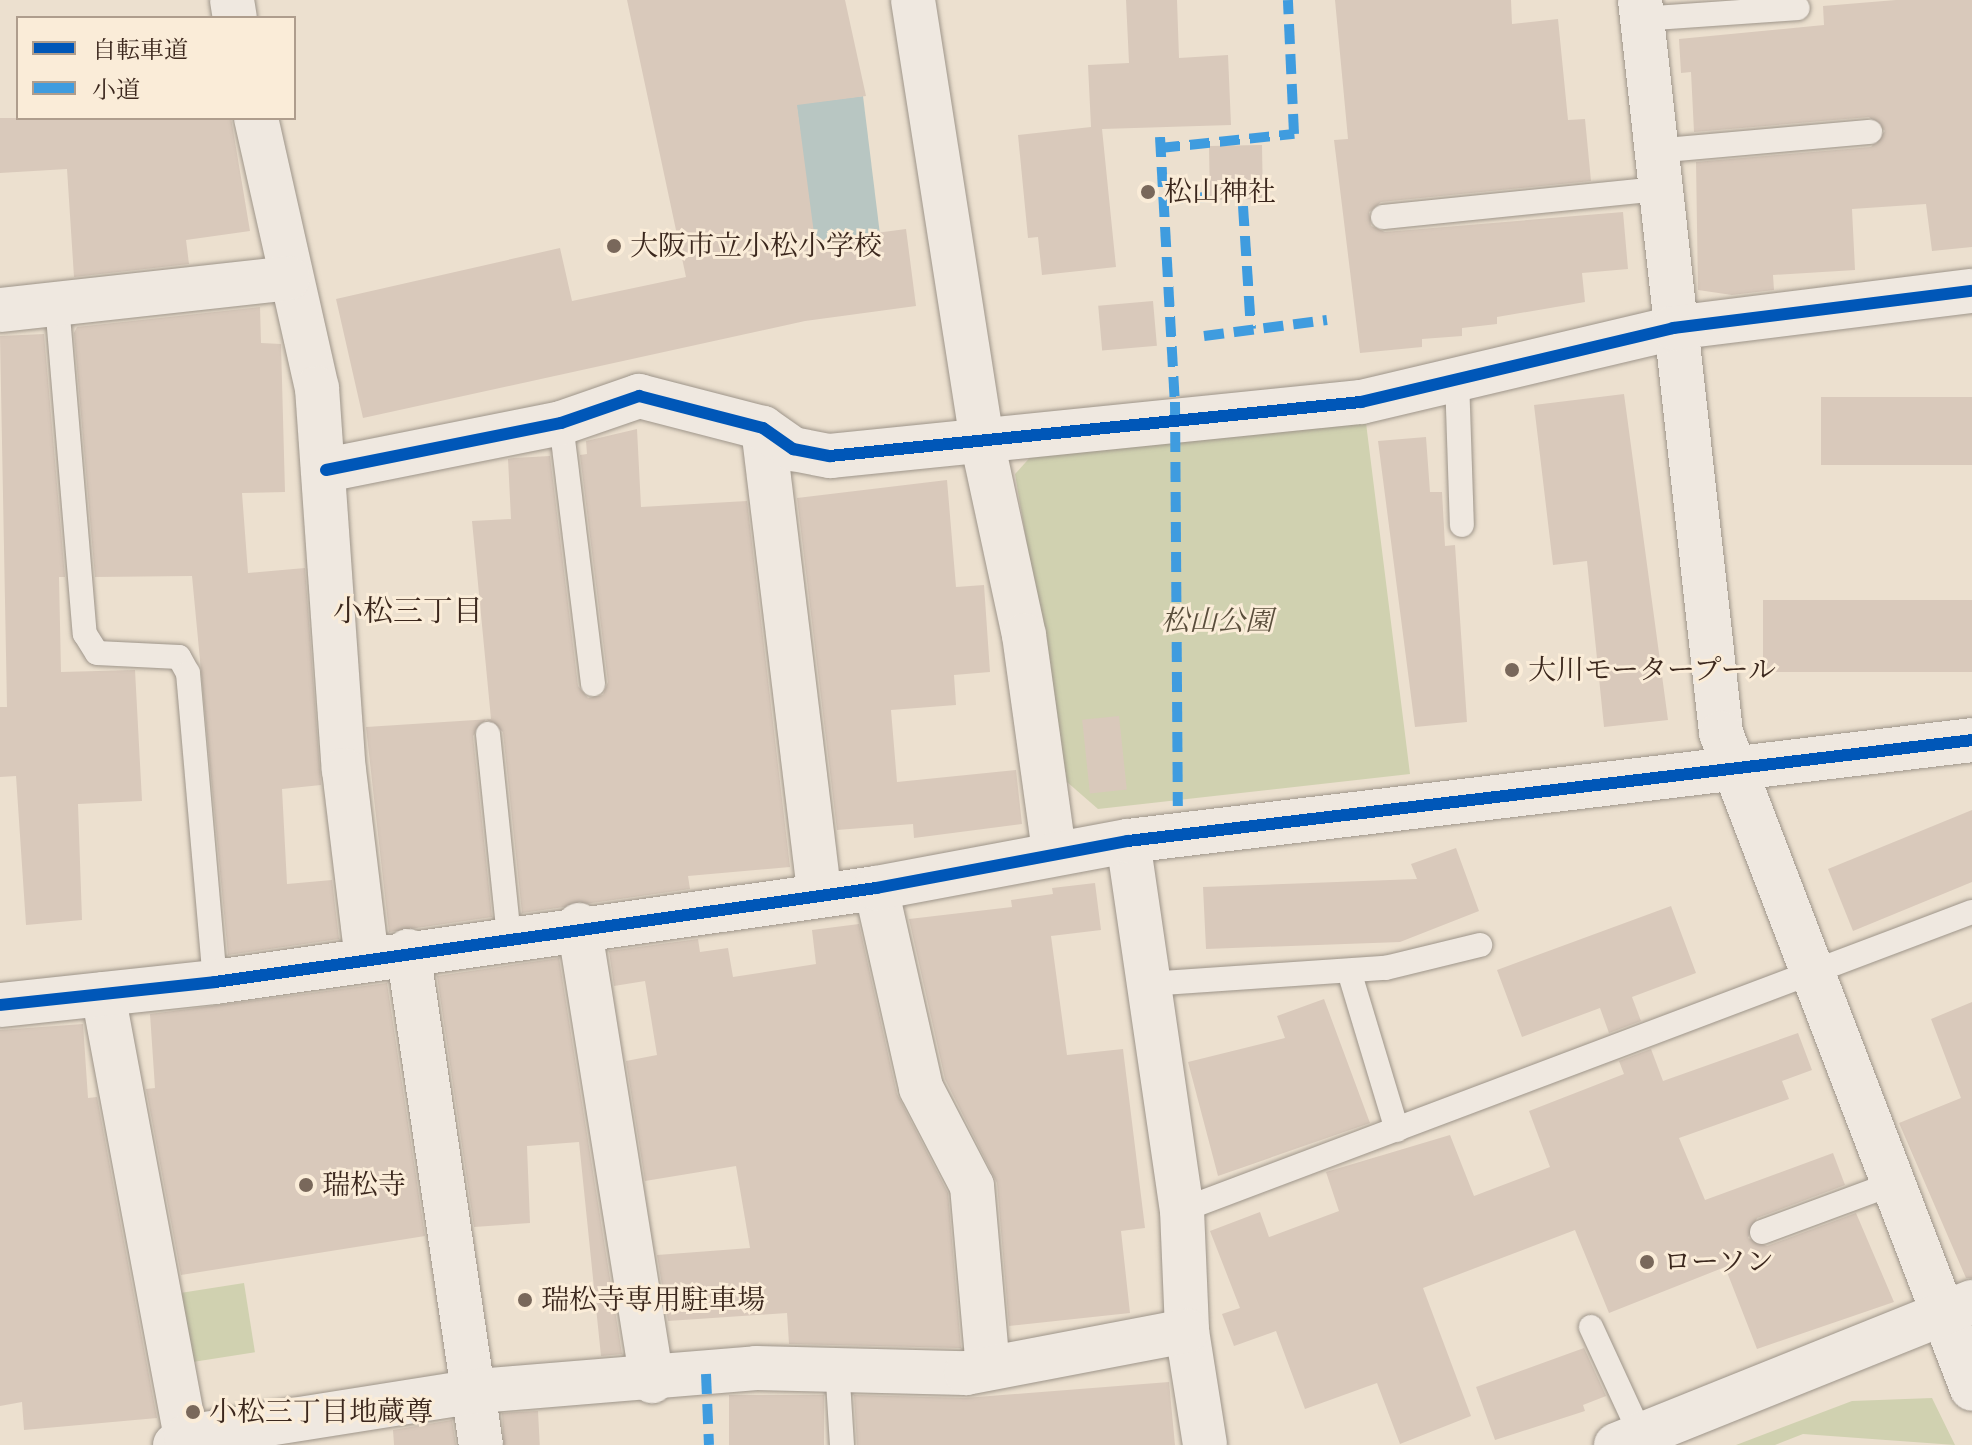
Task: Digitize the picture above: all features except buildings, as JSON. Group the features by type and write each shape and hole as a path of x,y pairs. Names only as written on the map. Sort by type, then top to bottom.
{"street":[{"path":"913,0 982,441 1024,635 1054,852"},
{"path":"1640,9 1673,328 1721,733 1737,766 1892,1184 1957,1308 1972,1389"},
{"path":"256,120 288,278 317,388 326,470 344,770 388,955 478,1391 481,1445"},
{"path":"0,310 288,278"},
{"path":"326,470 561,423 639,396 763,428 793,449 830,456 1361,402 1673,328 1972,291"},
{"path":"763,428 819,891"},
{"path":"0,1005 215,982 579,925 819,891 876,888 1054,852 1128,841 1972,740"},
{"path":"1128,841 1182,1210 1187,1331 1205,1445"},
{"path":"876,888 921,1088 972,1186 988,1368"},
{"path":"579,925 652,1381"},
{"path":"103,994 181,1441 478,1391 837,1366 988,1368 1187,1331"},
{"path":"1628,1440 1957,1308"}],"lane":[{"path":"1640,9 1798,8"},
{"path":"1383,217 1870,132"},
{"path":"57,304 85,634 97,653 179,657 188,673 215,982"},
{"path":"1457,378 1462,525"},
{"path":"561,423 593,684"},
{"path":"488,734 509,936"},
{"path":"1182,1210 1812,975 1972,912"},
{"path":"1148,984 1349,971 1480,945"},
{"path":"1349,971 1397,1130"},
{"path":"1762,1232 1892,1184"},
{"path":"1591,1327 1628,1440"},
{"path":"837,1366 842,1445"}],"green space":[{"name":"松山公園","path":"1366,423 1410,774 1098,809 1067,782 1015,474 1034,453"},
{"path":"244,1283 255,1352 185,1363 174,1294"},
{"path":"1932,1398 1955,1445 1803,1434 1775,1445 1736,1445 1852,1401"}],"shaded area":[{"path":"863,96 880,233 813,241 796,104"}],"marked path":[{"path":"1160,148 1294,134 1288,0"},
{"path":"1160,137 1175,402 1178,806"},
{"path":"1163,199 1210,197"},
{"path":"1243,206 1251,329"},
{"path":"1204,336 1327,320"},
{"path":"706,1374 709,1445"}],"cycle path":[{"path":"326,470 561,423 639,396 763,428 793,449 830,456 1361,402 1673,328 1972,291"},
{"path":"0,1005 215,982 876,888 1128,841 1972,740"}],"place":[{"name":"松山神社","path":"1148,192"},
{"name":"大阪市立小松小学校","path":"614,246"},
{"name":"大川モータープール","path":"1512,670"},
{"name":"瑞松寺","path":"306,1185"},
{"name":"ローソン","path":"1647,1262"},
{"name":"瑞松寺専用駐車場","path":"525,1300"},
{"name":"小松三丁目地蔵尊","path":"193,1412"}],"district":[{"name":"小松三丁目","path":"408,612"}]}
